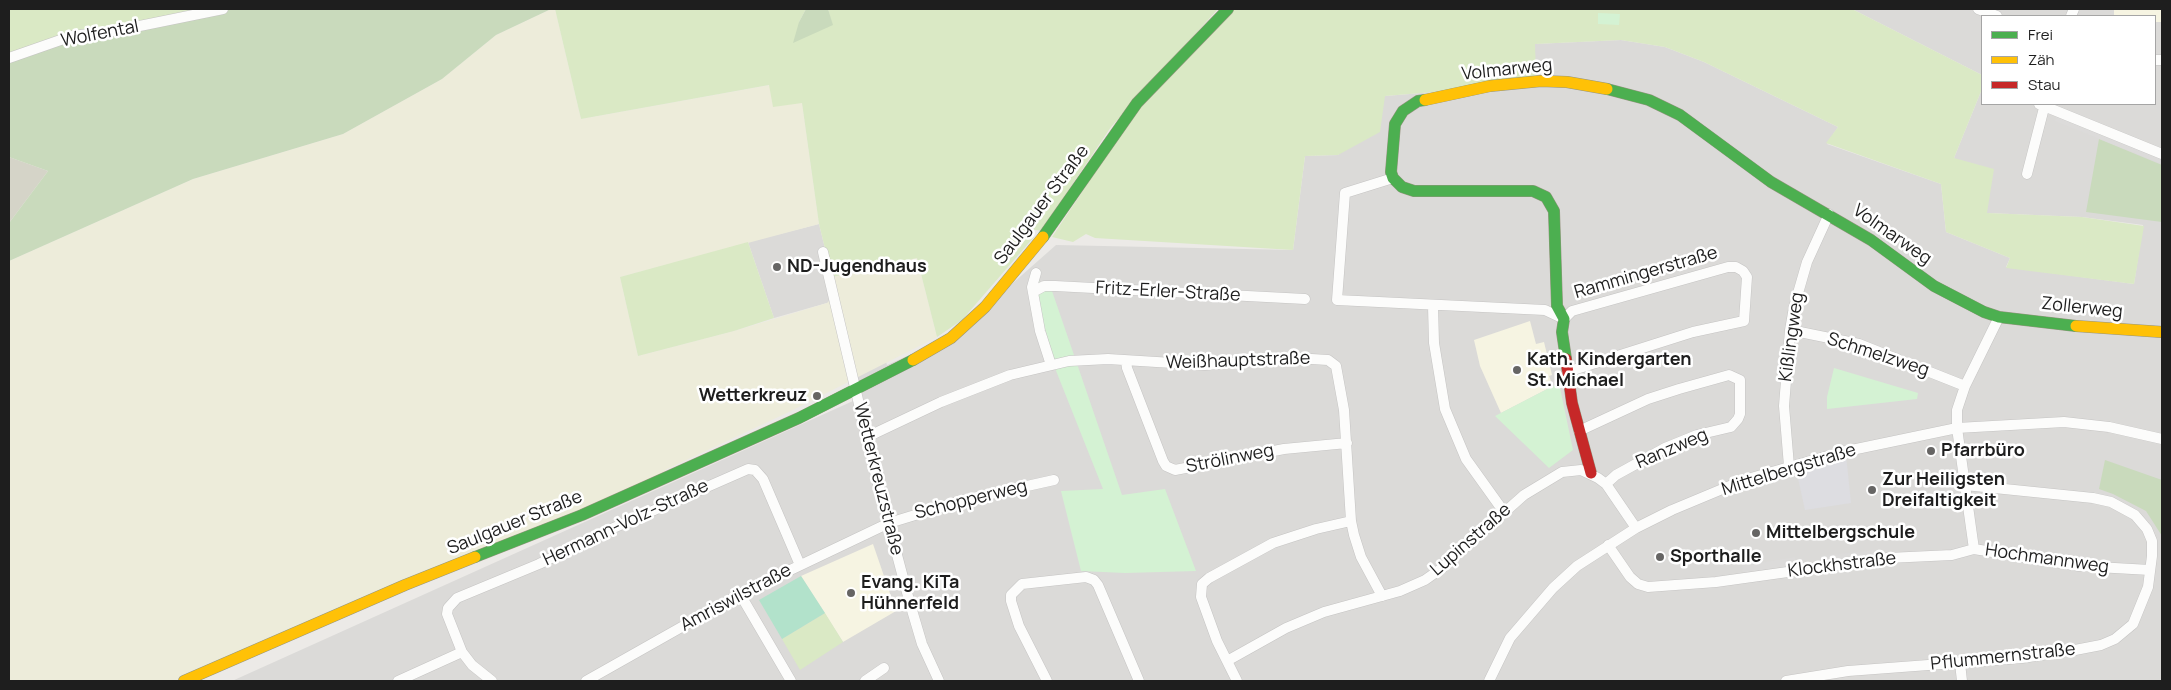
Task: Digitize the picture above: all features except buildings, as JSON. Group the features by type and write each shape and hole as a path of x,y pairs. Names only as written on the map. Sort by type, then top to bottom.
{"street":[{"name":"Wolfental","path":"9,58 72,36 115,31 223,9"},
{"name":"Saulgauer Straße","path":"184,681 405,585 582,515 856,390 932,351 951,338 985,307 1052,226 1137,102 1228,9"},
{"path":"1978,9 1994,15"},
{"name":"Volmarweg","path":"1393,178 1391,172 1395,124 1409,105 1418,101 1490,86 1541,81 1568,82 1615,90 1665,107 1706,133 1771,182 1871,240 1934,286 1984,312 1999,316"},
{"path":"2027,174 2043,105 2162,154"},
{"path":"1393,178 1402,187 1414,191 1533,191 1546,197 1554,211 1557,306 1564,319"},
{"name":"Rammingerstraße","path":"1393,178 1345,193 1337,300 1545,310 1564,319"},
{"name":"Kißlingweg","path":"1789,466 1784,406 1790,330 1794,307 1807,262 1829,214"},
{"path":"823,252 856,390"},
{"name":"Rammingerstraße","path":"1567,372 1693,332 1744,321 1747,277 1743,271 1736,267 1728,267 1572,311 1564,319 1562,332 1567,372 1579,431 1591,473"},
{"path":"1036,273 1033,292 1040,331 1051,365"},
{"name":"Fritz-Erler-Straße","path":"1033,292 1044,286 1055,286 1305,299"},
{"path":"1433,306 1434,343 1445,408 1466,459 1504,512"},
{"path":"1974,549 1956,410 1965,386 1999,316"},
{"name":"Zollerweg","path":"1999,316 2119,331 2162,332"},
{"name":"Schmelzweg","path":"1790,330 1859,344 1965,386"},
{"name":"Weißhauptstraße","path":"867,438 957,396 1010,376 1051,365 1087,359 1205,365 1295,358 1328,360 1336,366 1337,371 1347,443 1351,522 1357,546 1382,596"},
{"name":"Strölinweg","path":"1126,361 1163,461 1166,466 1175,470 1284,449 1347,443"},
{"name":"Ranzweg","path":"1579,431 1648,399 1679,388 1729,375 1740,380 1740,414 1738,420 1731,427 1697,435 1665,448 1616,475 1606,484"},
{"name":"Wetterkreuzstraße","path":"856,390 917,628 939,681"},
{"name":"Mittelbergstraße","path":"1489,681 1505,646 1530,613 1577,566 1636,528 1709,494 1789,466 1842,452 1957,428 2064,422 2109,427 2162,439"},
{"name":"Hermann-Volz-Straße","path":"492,681 472,665 462,652 447,614 448,608 456,598 539,564 602,533 748,469 755,470 764,480 800,565"},
{"name":"Lupinstraße","path":"1227,661 1305,620 1342,606 1411,587 1442,568 1504,512 1543,481 1562,472 1581,470 1591,473"},
{"path":"1591,473 1606,484 1636,528"},
{"name":"Schopperweg","path":"889,523 964,500 1054,480"},
{"name":"Pflummernstraße","path":"1786,681 1848,671 2022,658 2101,645 2115,639 2133,624 2139,614 2148,587 2150,570 2152,542 2141,520 2124,508 2093,498 1965,485"},
{"path":"1236,681 1201,597 1202,584 1209,578 1273,543 1316,528 1351,522"},
{"name":"Amriswilstraße","path":"586,681 740,594 889,523"},
{"name":"Klockhstraße","path":"1608,545 1630,577 1638,584 1648,587 1716,582 1888,558 1952,555 1974,549"},
{"name":"Hochmannweg","path":"1974,549 2079,566 2150,570"},
{"path":"1047,681 1019,626 1011,602 1011,595 1022,584 1086,577 1098,584 1139,681"},
{"path":"740,594 791,681"},
{"path":"398,681 462,652"},
{"path":"1960,663 1962,681"},
{"path":"864,681 884,668"}],"shaded area":[{"path":"1852,9 2162,9 2162,681 232,681 853,401 827,303 774,318 748,242 819,224 832,277 863,280 887,365 954,335 1056,245 1293,250 1305,156 1338,155 1385,96 1434,92 1534,44 1621,40 1665,47 1704,62 1838,127 1827,144 1941,184 1946,232 2010,258 2006,267 2134,284 2143,225 2082,217 1987,213 1954,158 1981,91 1981,105 2156,105 2156,15 1981,15 1981,74"},
{"path":"2114,9 2162,9 2162,22 2156,22 2156,15 2114,15"},
{"path":"2057,116 2162,158 2162,164 2055,121"},
{"path":"9,157 48,171 9,223"},
{"name":"Kath. Kindergarten St. Michael","path":"1530,321 1536,344 1544,342 1552,375 1549,376 1553,386 1501,413 1480,366 1474,340"},
{"path":"1846,455 1851,503 1805,510 1796,469"},
{"name":"Evang. KiTa Hühnerfeld","path":"873,544 896,611 843,642 801,576"},
{"path":"1876,550 1877,559 1822,566 1820,556"},
{"path":"1795,557 1796,565 1743,573 1742,566"}],"green space":[{"path":"9,9 223,9 9,58"},
{"path":"223,9 551,9 496,35 442,79 343,134 193,179 9,261 9,223 48,171 9,157 9,58 72,36"},
{"path":"551,9 555,9 581,119 770,85 802,103 819,224 620,277 638,356 734,331 827,303 836,294 832,277 917,258 937,337 791,411 665,470 668,478 182,681 9,681 9,261 193,179 343,134 442,79 496,35"},
{"path":"555,9 806,9 799,22 832,25 828,9 1218,9 1111,127 1041,231 1025,228 1034,237 962,320 937,337 917,258 832,277 819,224 802,103 773,107 769,85 581,119"},
{"path":"806,9 828,9 833,25 793,43 799,22"},
{"path":"1230,9 1852,9 1981,74 1981,91 1954,158 1994,169 1987,213 2082,217 2144,226 2134,284 2006,268 2010,258 1946,232 1941,184 1826,143 1838,127 1704,62 1665,47 1621,40 1535,44 1536,76 1434,92 1385,96 1380,132 1338,155 1305,156 1293,250 1095,238 1086,234 1073,242 1052,237 1147,95"},
{"path":"1598,13 1620,14 1619,25 1598,24"},
{"path":"2099,139 2162,165 2162,222 2086,212"},
{"path":"748,242 774,318 734,331 638,356 620,277"},
{"path":"1035,279 1051,288 1122,495 1165,489 1196,571 1125,573 1081,571 1061,491 1103,489 1047,348"},
{"path":"1834,368 1918,393 1917,399 1827,409 1827,397"},
{"path":"1559,383 1573,450 1549,468 1495,416"},
{"path":"2105,460 2162,480 2162,536 2146,511 2099,489"},
{"path":"801,576 825,613 782,639 759,600"},
{"path":"825,613 843,642 800,670 782,639"}],"traffic: fast":[{"path":"1043,237 1137,103 1228,9"},
{"path":"1607,89 1649,100 1680,115 1771,182 1871,240 1934,286 1984,312 1999,317 2076,326"},
{"path":"1425,100 1418,101 1403,111 1395,124 1391,172 1393,178 1402,187 1414,191 1533,191 1546,197 1554,211 1557,306 1564,319 1562,332 1566,359"},
{"path":"475,557 582,515 799,418 913,360"}],"traffic: slow":[{"path":"1425,100 1490,86 1541,81 1567,82 1607,89"},
{"path":"913,360 951,338 985,307 1043,237"},
{"path":"2076,326 2162,332"},
{"path":"184,681 405,585 475,557"}],"traffic: jam":[{"path":"1566,359 1572,403 1591,473"}],"place":[{"name":"ND-Jugendhaus","path":"777,267"},
{"name":"Kath. Kindergarten St. Michael","path":"1517,370"},
{"name":"Wetterkreuz","path":"817,396"},
{"name":"Pfarrbüro","path":"1931,451"},
{"name":"Zur Heiligsten Dreifaltigkeit","path":"1872,490"},
{"name":"Mittelbergschule","path":"1756,533"},
{"name":"Sporthalle","path":"1660,557"},
{"name":"Evang. KiTa Hühnerfeld","path":"851,593"}]}
